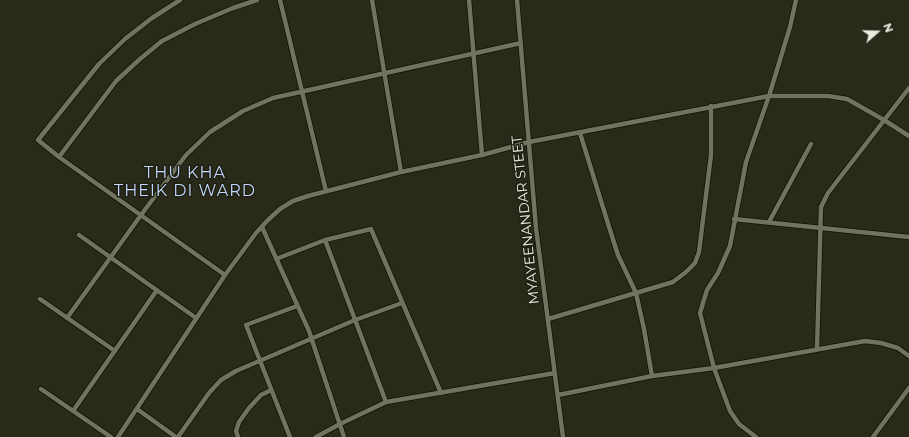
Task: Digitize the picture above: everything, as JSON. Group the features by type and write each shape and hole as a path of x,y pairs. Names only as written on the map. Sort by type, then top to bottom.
{"street":[{"path":"180,0 152,18 119,44 99,64 38,140 59,157 225,275"},
{"path":"59,157 116,81 162,41 195,24 233,8 257,0"},
{"path":"280,0 326,191"},
{"path":"372,0 401,172"},
{"path":"469,0 482,155"},
{"name":"MYAYEENANDAR STEET","path":"517,0 536,228 563,437"},
{"path":"756,437 739,424 730,411 714,368 700,313 707,290 718,272 730,246 746,162 769,96 790,27 796,0"},
{"path":"67,318 186,155 210,132 242,112 273,98 521,43"},
{"path":"816,349 821,207 828,193 909,88"},
{"path":"118,437 225,275 262,227 280,209 293,201 401,172 482,155 529,142 769,96 828,96 847,99 909,136"},
{"path":"548,319 673,282 695,263 699,252 711,155 711,106"},
{"path":"580,133 618,255 636,293 652,376"},
{"path":"769,222 811,144"},
{"path":"734,219 909,237"},
{"path":"262,227 312,339 344,437"},
{"path":"276,259 324,240 371,229 441,393"},
{"path":"79,235 196,318"},
{"path":"324,240 386,402"},
{"path":"73,411 157,290"},
{"path":"40,299 115,351"},
{"path":"137,408 177,437 209,392 222,380 236,371 355,320 402,303"},
{"path":"290,437 246,325 297,306"},
{"path":"558,395 652,376 714,368 865,341 881,343 898,348 909,356"},
{"path":"316,437 386,402 555,373"},
{"path":"873,437 909,388"},
{"path":"41,389 111,437"},
{"path":"238,437 236,431 239,422 261,395 272,390"}],"district":[{"name":"THU KHA THEIK DI WARD","path":"185,182"}]}
